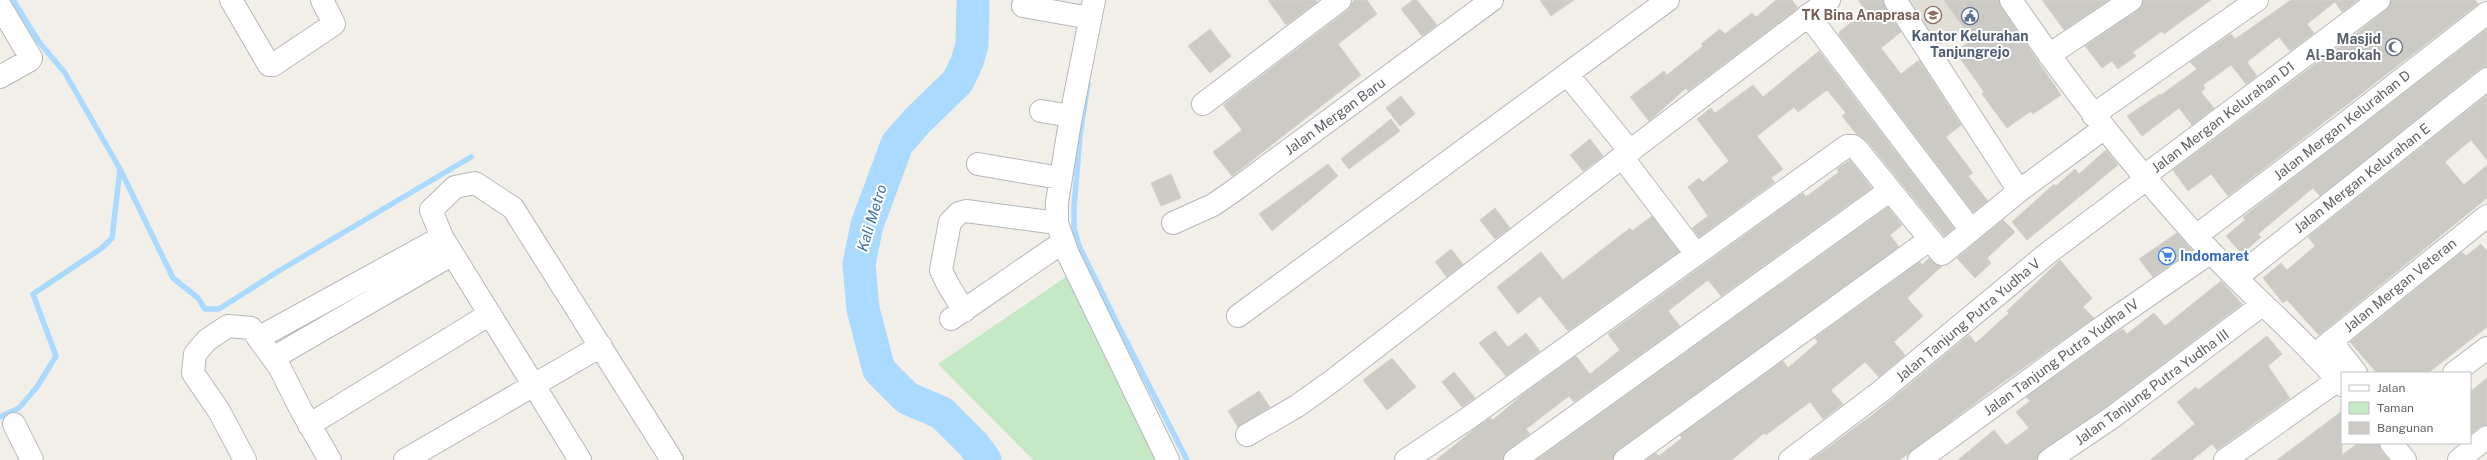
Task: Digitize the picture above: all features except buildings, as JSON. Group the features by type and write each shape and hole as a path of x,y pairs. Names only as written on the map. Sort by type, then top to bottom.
{"street":[{"path":"231,0 266,63 273,65 334,24 322,0"},
{"path":"1203,104 1340,0"},
{"name":"Jalan Mergan Baru","path":"1173,223 1213,205 1232,192 1492,0"},
{"path":"1238,316 1668,0"},
{"path":"1247,436 1297,406 1332,381 1626,154 1829,0"},
{"path":"1895,0 2019,191"},
{"path":"2049,55 2131,0"},
{"path":"1406,460 1847,146 1853,146 1857,149 1929,240 1942,254 2019,191 2098,122 2257,0"},
{"name":"Jalan Mergan Kelurahan D1","path":"2144,178 2379,0"},
{"path":"2014,1 2049,55 2098,122 2144,178 2196,236 2208,254 2236,278 2258,309 2341,376"},
{"path":"0,6 31,59 0,77"},
{"path":"1023,6 1092,9 1060,178 1060,232 1168,460"},
{"name":"Jalan Mergan Kelurahan D","path":"2196,236 2343,125 2487,13"},
{"path":"1808,15 1971,230"},
{"path":"1567,74 1626,154 1696,254"},
{"name":"Jalan Mergan Kelurahan E","path":"2236,278 2487,79"},
{"path":"1041,111 1071,116"},
{"path":"978,164 1060,178"},
{"name":"Jalan Tanjung Putra Yudha V","path":"1790,460 1927,355 2048,253 2144,178"},
{"path":"580,460 490,314 446,246 431,210 455,187 475,183 494,194 513,208 672,460"},
{"path":"1515,460 1890,190"},
{"path":"966,211 1060,232 958,315 941,270 950,222 954,216 966,211"},
{"name":"Jalan Mergan Veteran","path":"2314,355 2487,216"},
{"path":"1625,460 1929,240"},
{"path":"258,338 350,287 446,246"},
{"path":"273,358 362,305 446,246"},
{"name":"Jalan Tanjung Putra Yudha IV","path":"1919,460 2208,254"},
{"path":"350,287 362,305"},
{"name":"Jalan Tanjung Putra Yudha III","path":"2049,460 2114,416 2258,309"},
{"path":"309,425 490,314"},
{"path":"245,460 219,411 193,373 195,354 206,340 228,326 251,328 273,358 309,425 330,460"},
{"path":"2331,341 2342,372"},
{"path":"405,460 601,346"},
{"path":"2455,372 2487,348"},
{"path":"2226,460 2341,382"},
{"path":"14,424 32,460"},
{"path":"2459,460 2487,437"},
{"path":"2392,444 2405,460"}],"shaded area":[{"name":"TK Bina Anaprasa","path":"1903,0 1944,0 1964,29 1935,49"}],"green space":[{"path":"1079,268 1176,460 1033,460 938,364"}],"waterway":[{"path":"0,417 19,408 37,387 56,356 33,294 102,248 112,238 120,169 65,73 39,42 13,0"},
{"name":"Kali Metro","path":"973,0 972,45 967,62 958,81 917,121 897,144 867,225 859,264 863,309 879,370 907,398 942,413 973,444 985,460"},
{"path":"1088,83 1080,135 1074,207 1074,228 1079,246 1187,460"},
{"path":"120,169 173,278 198,298 205,309 219,309 277,272 471,157"}],"place":[{"name":"TK Bina Anaprasa","path":"1933,15"},
{"name":"Kantor Kelurahan Tanjungrejo","path":"1970,16"},
{"name":"Masjid Al-Barokah","path":"2394,47"},
{"name":"Indomaret","path":"2167,256"}]}
